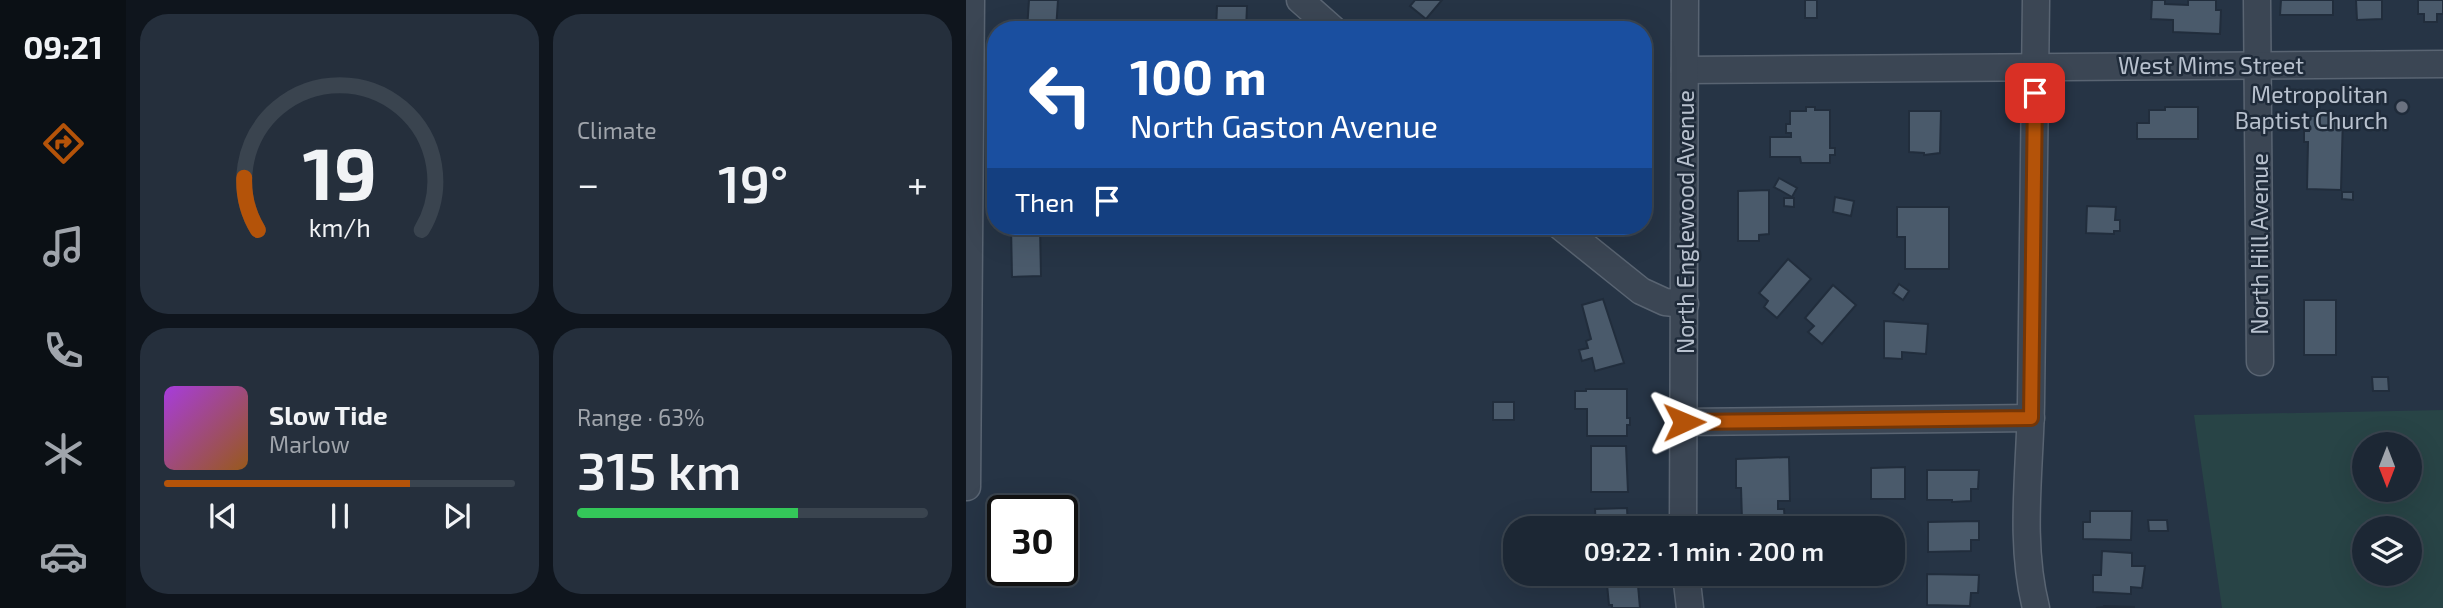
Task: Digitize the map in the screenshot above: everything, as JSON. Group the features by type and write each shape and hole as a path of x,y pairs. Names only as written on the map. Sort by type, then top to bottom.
{"street":[{"path":"967,487 971,0"},
{"path":"1300,0 1322,21"},
{"name":"North Englewood Avenue","path":"1682,516 1685,0"},
{"path":"2036,0 2031,418 2026,492 2029,580 2036,608"},
{"name":"North Hill Avenue","path":"2257,0 2259,362"},
{"name":"West Mims Street","path":"1685,70 2036,65 2443,64"},
{"path":"1571,235 1641,291 1665,302 1685,304"},
{"path":"1684,422 2031,418"},
{"path":"1687,586 1690,608"}],"green space":[{"path":"2443,410 2443,608 2222,608 2194,415"}],"building":[{"path":"1029,0 1058,0 1057,21 1028,21"},
{"path":"1415,0 1442,0 1426,19 1410,6"},
{"path":"1805,0 1817,0 1817,18 1805,18"},
{"path":"2152,0 2165,0 2165,4 2188,5 2188,0 2216,0 2216,10 2221,10 2220,34 2173,32 2173,20 2151,19"},
{"path":"2281,0 2333,0 2333,15 2280,15"},
{"path":"2356,0 2382,0 2382,19 2357,20"},
{"path":"2418,0 2443,0 2443,14 2437,14 2437,22 2424,22 2424,14 2418,14"},
{"path":"1217,6 1247,6 1246,21 1216,21"},
{"path":"1806,107 1830,110 1830,148 1835,148 1835,155 1830,155 1830,163 1801,163 1800,157 1770,157 1770,137 1791,137 1791,133 1786,133 1786,124 1790,124 1790,111 1806,111"},
{"path":"2165,107 2198,107 2198,139 2137,139 2137,123 2149,123 2149,110 2165,110"},
{"path":"1909,111 1941,111 1940,153 1924,155 1909,152"},
{"path":"2320,112 2330,112 2330,116 2343,116 2341,190 2307,189 2308,142 2304,142 2304,131 2309,131 2309,116 2320,116"},
{"path":"1779,178 1797,188 1792,197 1774,187"},
{"path":"1769,190 1769,234 1759,235 1759,241 1738,241 1738,191"},
{"path":"2342,192 2353,192 2353,200 2342,199"},
{"path":"1835,197 1854,201 1851,216 1833,212"},
{"path":"1784,198 1794,198 1794,207 1784,206"},
{"path":"2087,206 2116,207 2115,220 2120,220 2120,231 2114,231 2114,234 2086,233"},
{"path":"1897,207 1949,207 1949,269 1905,269 1905,237 1897,237"},
{"path":"1011,235 1040,235 1041,276 1012,277"},
{"path":"1788,259 1811,279 1777,318 1764,307 1768,301 1759,293"},
{"path":"1899,284 1909,291 1903,300 1893,293"},
{"path":"1833,285 1856,305 1822,344 1808,332 1814,326 1805,318"},
{"path":"1603,299 1624,363 1595,371 1592,358 1582,361 1579,350 1588,348 1586,341 1591,339 1582,305"},
{"path":"2304,300 2336,300 2336,355 2304,355"},
{"path":"1884,321 1928,324 1926,354 1902,352 1902,359 1884,358"},
{"path":"2372,377 2388,377 2389,391 2373,391"},
{"path":"1627,389 1627,418 1630,418 1630,425 1627,425 1627,436 1587,436 1587,409 1575,409 1575,391"},
{"path":"1493,402 1514,402 1514,420 1493,420"},
{"path":"1591,446 1626,446 1628,492 1591,492"},
{"path":"1789,457 1790,501 1778,501 1778,509 1784,509 1784,516 1742,516 1741,488 1736,488 1736,459"},
{"path":"1905,467 1905,499 1871,499 1871,468"},
{"path":"1927,470 1979,470 1978,489 1971,489 1971,501 1927,500"},
{"path":"1627,508 1627,516 1595,516 1595,509"},
{"path":"2090,511 2132,511 2131,540 2083,539 2083,522 2090,522"},
{"path":"2148,520 2167,520 2168,531 2149,531"},
{"path":"1979,521 1979,540 1971,540 1971,551 1928,552 1928,522"},
{"path":"2102,551 2132,553 2132,566 2145,566 2142,588 2131,587 2131,594 2093,592 2093,575 2101,575"},
{"path":"1927,574 1979,575 1978,593 1971,593 1970,606 1927,605"},
{"path":"1607,586 1638,586 1640,608 1612,608 1612,605 1609,605"},
{"path":"2134,607 2134,608 2096,608"}],"place":[{"name":"Metropolitan Baptist Church","path":"2402,107"}],"route":[{"path":"1684,422 2031,418 2035,93"}]}
